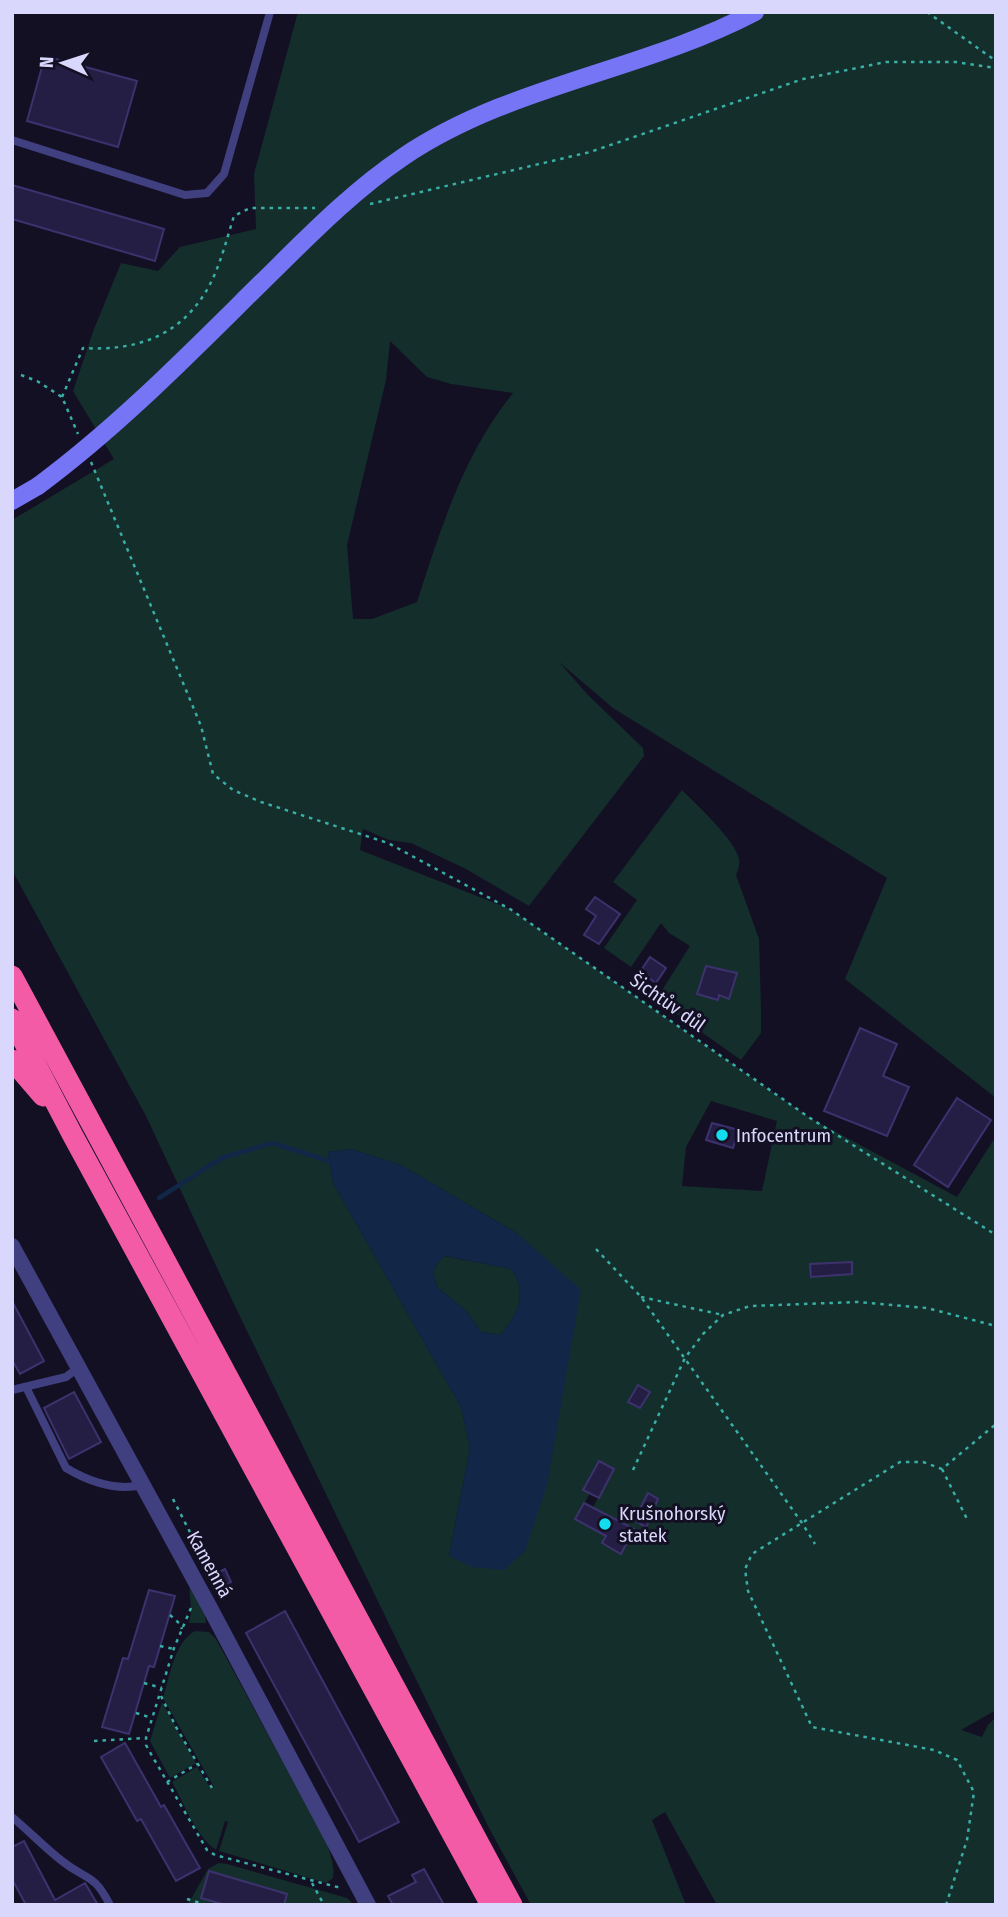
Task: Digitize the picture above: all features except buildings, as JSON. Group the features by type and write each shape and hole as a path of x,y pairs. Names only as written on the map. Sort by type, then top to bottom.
{"highway":[{"path":"12,976 512,1905"},
{"path":"12,1019 491,1905"},
{"path":"12,1060 72,1133"}],"street":[{"path":"12,501 38,486 76,457 135,407 302,243 355,194 403,156 496,108 703,36 755,12"},
{"name":"Kamenná","path":"12,1246 365,1898"}],"lane":[{"path":"12,140 185,195 207,193 224,174 270,12"},
{"path":"12,1390 66,1377 79,1367"},
{"path":"26,1387 66,1468 78,1475 113,1486 142,1485"},
{"path":"12,1817 61,1861 93,1879 110,1905"}],"path":[{"path":"927,12 996,61"},
{"path":"366,205 590,152 803,79 886,62 956,62 996,68"},
{"path":"62,397 83,348 113,349 149,340 180,325 206,292 234,216 250,208 315,208"},
{"path":"21,375 37,381 62,397 78,433"},
{"name":"Šichtův důl","path":"89,458 201,726 213,774 233,790 261,802 388,843 510,909 810,1118 996,1235"},
{"path":"596,1249 640,1297 815,1544"},
{"path":"640,1297 723,1315"},
{"path":"633,1470 685,1358 703,1334 723,1315 750,1306 858,1302 927,1308 996,1326"},
{"path":"942,1469 996,1424"},
{"path":"946,1905 967,1840 974,1792 957,1760 934,1750 812,1727 748,1591 745,1569 752,1554 900,1462 923,1462 942,1469 967,1519"},
{"path":"173,1499 196,1544"},
{"path":"188,1598 191,1608 174,1649 146,1738 146,1745 167,1783 207,1850 215,1855 365,1898"},
{"path":"170,1615 182,1629"},
{"path":"160,1646 174,1649"},
{"path":"144,1683 162,1688"},
{"path":"160,1694 212,1788"},
{"path":"136,1713 152,1718"},
{"path":"94,1741 146,1738"},
{"path":"167,1783 198,1764"},
{"path":"312,1882 324,1905"},
{"path":"187,1899 207,1905"}],"green space":[{"path":"298,12 996,12 996,1098 845,979 887,878 613,708 559,662 587,694 643,748 644,756 529,906 466,869 411,843 389,840 363,829 360,850 510,909 810,1118 957,1197 996,1136 996,1710 961,1730 982,1737 996,1717 996,1905 717,1905 665,1812 652,1820 686,1905 531,1905 489,1828 404,1655 146,1116 12,870 12,520 114,459 73,391 94,329 121,263 158,271 180,247 256,229 254,174","holes":["390,341 427,377 451,384 513,393 480,441 455,493 417,602 372,619 353,619 347,545 386,380","711,1101 777,1121 762,1191 682,1186 686,1147","351,1149 401,1165 518,1234 547,1485 449,1556 470,1448 461,1407 333,1183 328,1152","852,1262 852,1274 811,1276 810,1264","599,1461 608,1481 593,1507 633,1529 621,1553 602,1544 606,1536 576,1519 590,1493 583,1489","648,1494 658,1499 646,1527 634,1521"]},
{"path":"682,790 731,843 739,859 736,875 759,939 761,1033 741,1060 656,1000 690,946 669,933 661,923 631,967 604,948 637,900 613,882","holes":["706,966 717,969 720,990 726,969 737,973 730,998 719,995 717,1000 697,994"]},
{"path":"444,1256 511,1269 519,1286 519,1304 500,1335 481,1332 467,1312 437,1287 433,1272"},
{"path":"190,1584 204,1609 206,1623 189,1623"},
{"path":"195,1631 209,1632 216,1639 328,1845 333,1878 326,1883 219,1851 228,1822 225,1821 216,1850 202,1836 186,1809 172,1782 197,1767 211,1789 214,1787 163,1698 177,1651"},
{"path":"162,1702 196,1763 170,1778 150,1741"},
{"path":"219,1863 347,1898 354,1905 186,1905 208,1869"}],"water":[{"path":"351,1149 401,1165 518,1234 581,1290 547,1485 525,1551 504,1570 472,1567 449,1556 470,1448 461,1407 333,1183 328,1152","holes":["445,1256 511,1269 519,1286 519,1304 500,1335 481,1332 467,1312 437,1287 433,1272"]}],"waterway":[{"path":"159,1198 222,1158 272,1143 332,1162"}],"place":[{"name":"Infocentrum","path":"722,1135"},
{"name":"Krušnohorský statek","path":"605,1524"}]}
